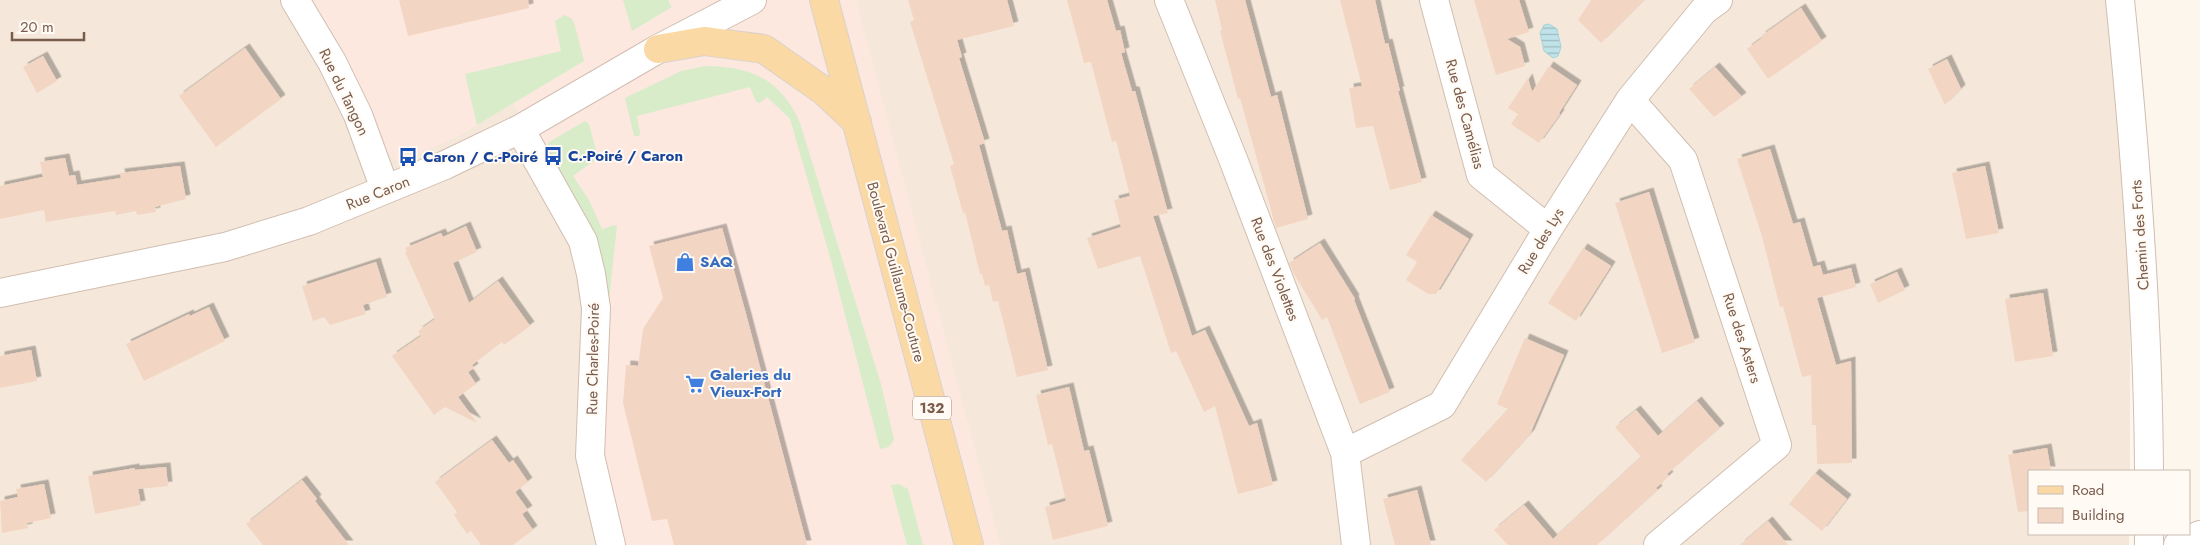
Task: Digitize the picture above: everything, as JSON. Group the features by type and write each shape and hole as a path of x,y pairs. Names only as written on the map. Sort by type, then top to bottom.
{"main road":[{"name":"Boulevard Guillaume-Couture","path":"824,0 969,545"},
{"path":"658,49 704,41 764,49 824,91 857,122"}],"street":[{"name":"Rue du Tangon","path":"295,0 332,62 358,115 385,189"},
{"name":"Rue Caron","path":"0,293 225,247 309,221 445,165 520,129 658,49 752,0"},
{"name":"Rue des Violettes","path":"1169,0 1234,159 1345,454 1356,545"},
{"name":"Rue des Camélias","path":"1434,0 1481,175 1548,229"},
{"name":"Chemin des Forts","path":"2120,0 2133,131 2148,380 2149,470"},
{"name":"Rue des Lys","path":"1345,454 1442,406 1548,229 1630,100 1708,3"},
{"name":"Rue des Asters","path":"1630,100 1683,160 1777,445 1658,545"},
{"name":"Rue Charles-Poiré","path":"520,129 582,241 591,274 596,308 590,456 611,545"},
{"path":"2178,545 2200,535"}],"shaded area":[{"path":"0,0 314,0 315,17 456,137 514,103 581,213 621,545 0,545"},
{"path":"314,0 856,0 1000,545 621,545 599,456 581,213 514,103 456,137 401,162 390,157 315,17"},
{"path":"854,0 2111,0 2130,254 2130,470 2028,470 2028,535 2129,535 2129,545 1000,545"}],"green space":[{"path":"623,0 668,0 672,7 632,31"},
{"path":"564,15 571,18 574,22 584,61 477,125 465,74 561,51 555,21"},
{"path":"705,66 737,69 763,78 784,96 793,108 800,123 881,384 894,439 887,448 880,449 830,257 790,119 767,97 760,103 756,102 750,87 637,116 640,133 639,136 634,136 625,98 681,71"},
{"path":"585,121 589,124 598,158 573,176 589,200 602,229 614,225 617,226 608,309 547,149 549,142"},
{"path":"899,484 908,489 923,545 907,545 891,485"}],"water":[{"path":"1549,24 1557,29 1561,47 1558,56 1553,58 1544,51 1540,33 1544,25"}],"building":[{"path":"399,0 528,0 529,8 408,36"},
{"path":"908,0 1007,0 1014,26 957,40 962,57 959,58 985,143 979,145 1002,231 1007,230 1017,274 1025,272 1048,370 1017,377 998,301 993,302 989,285 985,286 982,274 980,274 965,212 963,213 950,166 954,164 910,22 914,20"},
{"path":"1067,0 1107,0 1116,31 1120,30 1125,52 1121,53 1132,91 1135,91 1168,213 1153,216 1192,336 1205,330 1249,426 1257,423 1273,485 1238,494 1215,406 1204,412 1176,351 1171,353 1140,256 1098,269 1087,238 1121,227 1114,200 1130,196 1116,141 1112,142 1091,62 1084,63"},
{"path":"1215,0 1245,0 1271,97 1277,95 1308,219 1276,228 1240,98 1238,99 1220,31 1222,30"},
{"path":"1340,0 1375,0 1385,44 1388,43 1400,91 1398,91 1422,182 1390,190 1373,126 1356,128 1349,88 1362,86"},
{"path":"1474,0 1519,0 1529,32 1507,39 1520,47 1525,66 1496,75"},
{"path":"1591,0 1644,0 1601,43 1578,20"},
{"path":"1801,8 1822,41 1768,79 1747,49 1762,38 1761,36"},
{"path":"245,48 281,99 216,147 179,96"},
{"path":"43,56 57,81 37,93 23,67"},
{"path":"1947,59 1961,89 1945,105 1928,69"},
{"path":"1549,66 1577,85 1560,114 1539,143 1511,124 1518,114 1508,108 1528,78 1532,92"},
{"path":"1715,67 1742,97 1714,117 1689,89"},
{"path":"1770,149 1793,224 1800,222 1813,267 1820,265 1823,275 1851,268 1856,287 1817,298 1836,365 1851,361 1852,463 1817,464 1816,425 1812,425 1811,375 1802,377 1783,306 1780,307 1761,233 1737,159"},
{"path":"65,158 69,176 75,175 77,185 121,178 120,173 180,166 186,199 155,207 156,212 137,215 136,211 116,215 115,211 46,222 44,210 0,219 0,186 43,177 40,162"},
{"path":"1985,166 1999,233 1966,239 1952,173"},
{"path":"1649,192 1695,342 1662,353 1615,203"},
{"path":"1431,215 1469,239 1436,294 1428,294 1406,280 1417,262 1406,255"},
{"path":"466,226 477,252 453,263 469,303 498,281 530,326 504,345 502,342 472,365 474,368 468,372 476,384 458,397 477,423 445,407 434,415 392,356 421,336 418,331 435,319 405,252 407,252 405,248 441,233 443,237"},
{"name":"Galeries du Vieux-Fort","path":"722,228 807,545 674,545 667,519 652,521 623,403 626,365 638,366 643,329 663,298 649,246"},
{"path":"1320,243 1355,299 1390,392 1360,404 1327,317 1322,320 1289,263"},
{"path":"1583,248 1611,266 1576,321 1548,303"},
{"path":"376,262 387,297 363,305 366,314 330,325 324,317 313,321 302,286"},
{"path":"1897,272 1905,290 1878,303 1870,284"},
{"path":"2043,293 2053,356 2015,362 2005,299"},
{"path":"209,307 225,341 144,381 126,344 189,314 190,316"},
{"path":"1525,338 1564,355 1530,434 1486,482 1461,460 1508,409 1497,404"},
{"path":"31,350 37,381 0,388 0,356"},
{"path":"1069,387 1084,451 1089,450 1108,526 1053,540 1045,507 1066,501 1052,444 1048,445 1036,395"},
{"path":"1697,401 1720,428 1667,474 1669,476 1656,488 1658,490 1597,545 1508,545 1494,530 1524,505 1553,539 1641,457 1615,427 1636,410 1658,436"},
{"path":"492,440 509,463 513,460 528,482 515,492 528,510 522,514 533,530 513,545 481,545 471,531 467,534 454,515 457,512 435,482"},
{"path":"2047,448 2051,470 2028,470 2028,511 2018,512 2008,455"},
{"path":"166,467 168,486 138,489 141,505 95,514 88,476 135,468 135,470"},
{"path":"1815,473 1847,499 1822,531 1789,504"},
{"path":"302,480 317,499 315,501 349,545 263,545 246,524"},
{"path":"44,484 51,518 27,523 28,528 2,533 0,501 18,497 16,489"},
{"path":"1417,490 1431,545 1395,545 1383,499"},
{"path":"1768,521 1788,545 1740,545"}],"place":[{"name":"C.-Poiré / Caron","path":"553,156"},
{"name":"Caron / C.-Poiré","path":"408,157"},
{"name":"SAQ","path":"685,262"},
{"name":"Galeries du Vieux-Fort","path":"695,384"}]}
